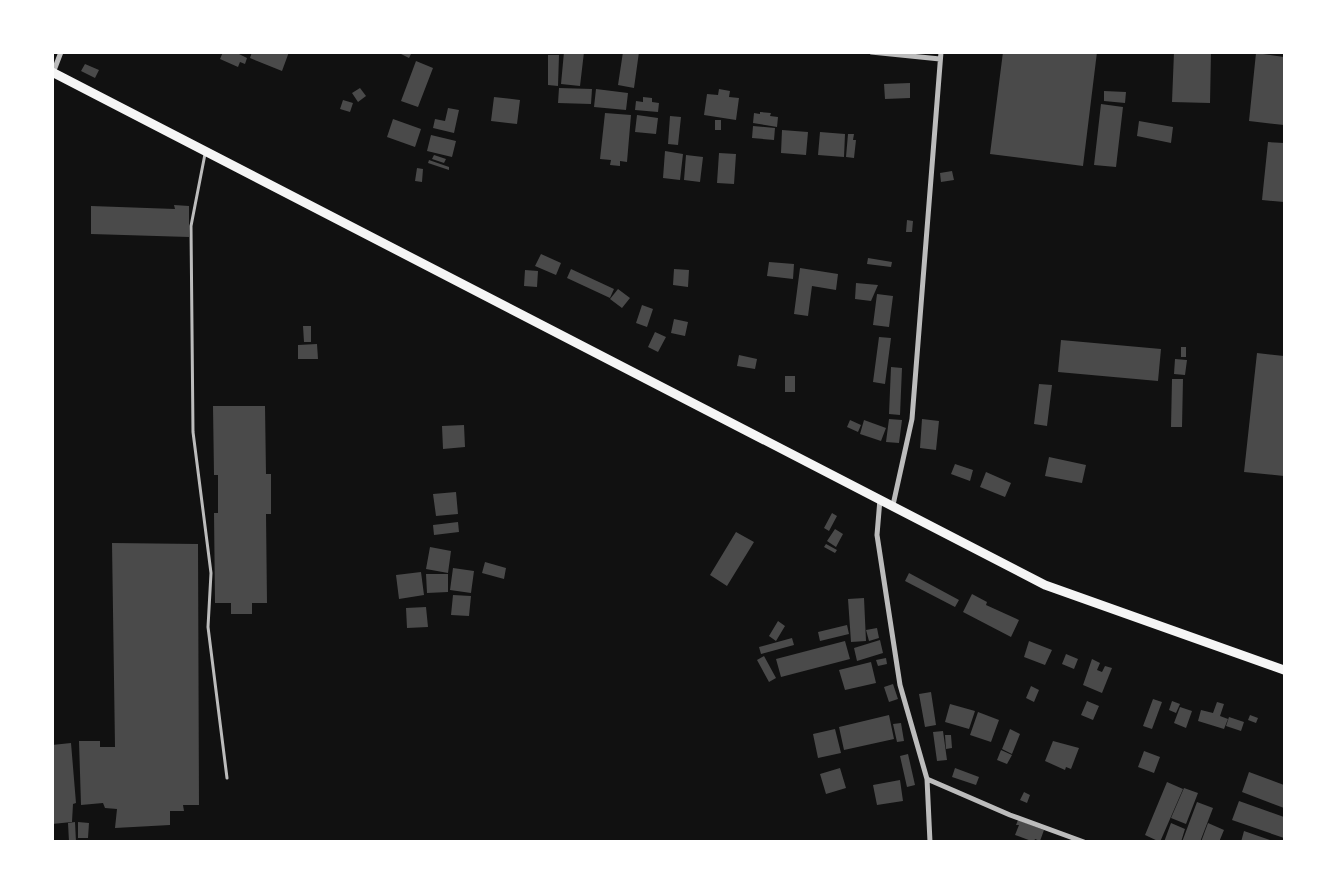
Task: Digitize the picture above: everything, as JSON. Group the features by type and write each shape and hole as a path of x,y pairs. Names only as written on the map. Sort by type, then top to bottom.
{"highway":[{"path":"53,72 1046,585 1284,670"}],"street":[{"path":"53,72 62,52"},
{"path":"871,52 941,56 912,419 893,505"},
{"path":"880,499 877,535 900,685 927,779 930,842"},
{"path":"927,779 1010,815 1084,842"}],"lane":[{"path":"206,152 190,226 193,432 211,573 208,627 226,778"}],"building":[{"path":"223,52 235,52 247,58 245,64 240,62 238,67 220,59"},
{"path":"252,52 289,52 282,71 250,58"},
{"path":"397,52 412,52 409,58"},
{"path":"564,52 584,52 580,86 561,84"},
{"path":"623,52 639,52 634,88 618,85"},
{"path":"1003,52 1097,52 1083,166 990,154"},
{"path":"1174,52 1211,52 1210,103 1172,102"},
{"path":"1256,53 1284,57 1284,125 1249,121"},
{"path":"548,55 559,55 558,86 548,85"},
{"path":"416,61 433,68 418,107 401,101"},
{"path":"85,64 99,70 95,78 81,71"},
{"path":"910,83 910,98 885,99 884,84"},
{"path":"360,88 366,96 358,102 352,93"},
{"path":"559,88 592,89 591,104 558,103"},
{"path":"596,89 628,93 626,110 594,107"},
{"path":"719,89 730,91 729,97 739,98 736,120 704,115 707,94 718,95"},
{"path":"1104,91 1126,92 1125,103 1104,101"},
{"path":"494,97 520,100 517,124 491,121"},
{"path":"643,97 652,98 652,102 659,103 658,112 635,110 636,101 643,102"},
{"path":"343,100 353,103 350,112 340,109"},
{"path":"1101,104 1123,107 1116,167 1094,165"},
{"path":"448,108 459,110 454,133 433,128 435,119 445,121"},
{"path":"760,112 771,113 770,116 778,117 777,127 753,123 754,113 760,114"},
{"path":"605,113 631,115 627,162 620,161 620,166 610,165 611,160 600,159"},
{"path":"637,115 658,118 656,134 635,132"},
{"path":"670,116 681,117 678,145 668,144"},
{"path":"393,119 421,129 415,147 387,137"},
{"path":"715,120 721,120 721,130 715,130"},
{"path":"1139,121 1173,127 1171,143 1137,136"},
{"path":"753,126 775,128 774,140 752,138"},
{"path":"782,130 808,132 806,155 781,153"},
{"path":"820,132 845,134 844,157 818,155"},
{"path":"848,134 854,134 853,140 856,140 854,158 846,157"},
{"path":"431,135 456,141 452,157 427,151"},
{"path":"1268,142 1284,143 1284,202 1262,200"},
{"path":"665,151 683,154 680,180 663,178"},
{"path":"719,153 736,154 734,184 717,183"},
{"path":"434,155 446,159 444,163 432,159"},
{"path":"686,155 703,157 700,182 684,180"},
{"path":"429,160 449,167 449,170 428,163"},
{"path":"417,168 423,169 422,182 415,181"},
{"path":"952,171 954,180 941,182 940,173"},
{"path":"174,205 189,206 189,237 91,234 91,206 175,209"},
{"path":"907,220 913,221 912,232 906,232"},
{"path":"541,254 561,263 556,275 535,266"},
{"path":"868,258 892,262 891,267 867,264"},
{"path":"769,262 794,264 793,279 767,276"},
{"path":"800,268 838,274 836,290 812,286 808,316 794,314"},
{"path":"571,269 614,289 610,298 567,278"},
{"path":"674,269 689,270 688,287 673,285"},
{"path":"525,270 538,271 537,287 524,286"},
{"path":"856,283 878,285 871,301 855,299"},
{"path":"618,289 630,298 622,308 610,299"},
{"path":"877,294 893,296 889,327 873,325"},
{"path":"642,305 653,309 647,327 636,323"},
{"path":"674,319 688,322 685,336 671,333"},
{"path":"303,326 311,326 311,342 304,342"},
{"path":"655,332 666,337 658,352 648,347"},
{"path":"879,337 891,338 885,384 873,382"},
{"path":"1061,340 1161,349 1158,381 1058,372"},
{"path":"317,344 318,359 298,359 298,345"},
{"path":"1181,347 1186,347 1186,357 1181,357"},
{"path":"1257,353 1284,356 1284,476 1244,472"},
{"path":"739,355 757,359 755,369 737,366"},
{"path":"1175,359 1187,360 1185,375 1174,374"},
{"path":"891,367 902,368 900,415 889,414"},
{"path":"785,376 795,376 795,392 785,392"},
{"path":"1172,379 1183,379 1182,427 1171,427"},
{"path":"1039,384 1052,385 1047,426 1034,424"},
{"path":"213,406 265,406 266,474 271,474 271,514 266,514 267,603 252,603 252,614 231,614 231,603 215,603 214,513 218,513 218,475 214,475"},
{"path":"889,419 902,420 899,443 886,442"},
{"path":"922,419 939,421 936,450 920,448"},
{"path":"850,420 861,425 858,432 847,427"},
{"path":"864,420 886,428 881,441 860,434"},
{"path":"464,425 465,447 443,449 442,426"},
{"path":"1049,457 1086,465 1082,483 1045,476"},
{"path":"955,464 973,470 970,481 951,474"},
{"path":"986,472 1011,483 1005,497 980,487"},
{"path":"456,492 458,514 436,516 433,494"},
{"path":"832,513 837,516 829,531 824,528"},
{"path":"458,522 459,532 434,535 433,525"},
{"path":"835,529 843,534 836,547 827,541"},
{"path":"736,532 754,542 727,586 710,575"},
{"path":"112,543 198,544 199,805 183,805 184,811 170,811 170,825 115,828 117,809 105,808 103,803 81,805 79,741 100,741 100,747 115,747"},
{"path":"826,544 837,550 835,553 824,547"},
{"path":"430,547 451,551 448,573 426,569"},
{"path":"485,562 506,568 504,579 482,573"},
{"path":"453,568 474,571 471,593 450,590"},
{"path":"421,572 424,595 399,599 396,575"},
{"path":"909,573 959,600 955,607 905,581"},
{"path":"426,574 448,574 448,592 427,593"},
{"path":"972,594 987,602 986,605 1019,620 1011,637 963,612"},
{"path":"453,595 471,596 469,616 451,615"},
{"path":"864,598 866,641 851,642 848,599"},
{"path":"426,607 428,627 407,628 406,608"},
{"path":"778,621 785,626 776,641 769,636"},
{"path":"847,625 849,634 820,641 818,632"},
{"path":"877,628 879,638 869,641 866,630"},
{"path":"792,638 794,645 761,654 759,647"},
{"path":"880,640 883,653 857,661 854,648"},
{"path":"845,641 850,659 781,677 776,659"},
{"path":"1029,641 1052,650 1045,665 1024,657"},
{"path":"1066,654 1078,659 1074,669 1062,664"},
{"path":"764,656 776,678 769,682 757,660"},
{"path":"886,658 887,664 878,666 876,660"},
{"path":"1092,659 1100,663 1097,670 1102,672 1105,666 1112,668 1102,693 1083,685"},
{"path":"871,662 876,683 845,690 839,670"},
{"path":"893,684 898,699 889,702 884,687"},
{"path":"1031,686 1039,690 1034,702 1026,698"},
{"path":"931,692 936,725 925,727 919,694"},
{"path":"1153,699 1162,702 1152,729 1143,726"},
{"path":"1087,701 1099,706 1093,720 1081,715"},
{"path":"1172,701 1180,704 1176,713 1169,710"},
{"path":"1217,702 1224,704 1220,716 1228,719 1224,729 1198,721 1201,710 1213,713"},
{"path":"950,704 975,711 969,729 945,722"},
{"path":"1180,707 1192,711 1186,728 1174,723"},
{"path":"978,712 999,720 991,742 970,735"},
{"path":"889,715 894,739 844,750 839,727"},
{"path":"1250,715 1258,718 1256,723 1248,720"},
{"path":"1229,717 1244,722 1241,731 1226,726"},
{"path":"901,723 904,741 897,742 893,724"},
{"path":"835,729 841,753 818,758 813,734"},
{"path":"1010,729 1020,734 1012,754 1002,749"},
{"path":"943,731 947,760 937,761 933,732"},
{"path":"945,735 951,735 952,748 946,749"},
{"path":"1053,741 1079,748 1071,769 1066,767 1065,770 1045,761"},
{"path":"71,743 76,803 73,804 72,822 52,824 52,745"},
{"path":"1001,750 1012,755 1007,764 997,760"},
{"path":"1144,751 1160,757 1154,773 1138,767"},
{"path":"908,754 915,785 907,787 900,756"},
{"path":"840,768 846,788 826,794 820,774"},
{"path":"955,768 979,777 976,785 952,777"},
{"path":"1249,772 1284,785 1284,808 1242,792"},
{"path":"900,780 903,801 877,805 873,785"},
{"path":"1167,782 1183,789 1160,842 1145,835"},
{"path":"1184,788 1198,793 1186,824 1171,818"},
{"path":"1024,792 1030,795 1027,803 1020,800"},
{"path":"1239,801 1284,817 1284,838 1232,820"},
{"path":"1197,802 1213,808 1200,842 1182,842"},
{"path":"1018,820 1044,830 1040,841 1035,839 1034,842 1015,835 1019,825 1016,825"},
{"path":"75,822 76,842 69,842 68,823"},
{"path":"78,822 89,823 88,838 78,838"},
{"path":"1171,823 1185,829 1181,842 1164,842"},
{"path":"1208,823 1224,830 1219,842 1201,842"},
{"path":"1244,831 1273,841 1273,842 1241,842"}]}
